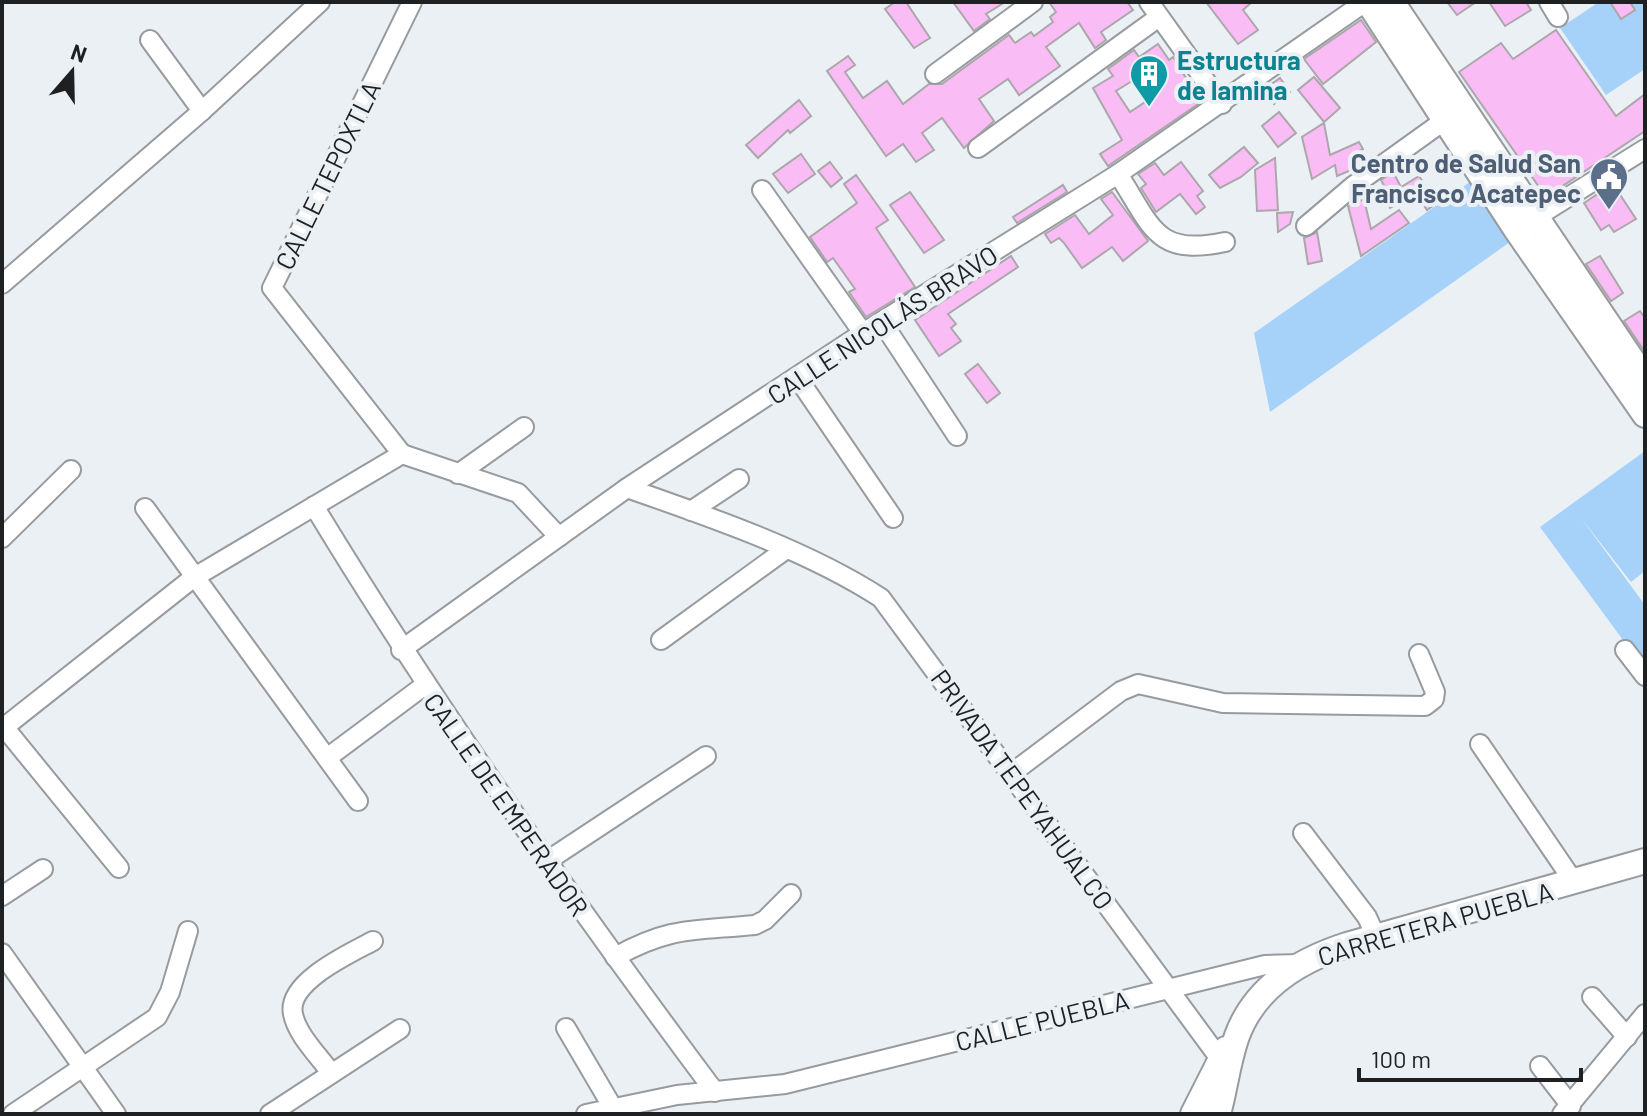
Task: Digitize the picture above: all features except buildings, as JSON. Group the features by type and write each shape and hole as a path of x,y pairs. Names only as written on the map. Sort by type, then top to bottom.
{"main road":[{"path":"1367,2 1445,120 1645,379"},
{"path":"1392,2 1525,224 1645,415"},
{"name":"CARRETERA PUEBLA","path":"1226,1061 1237,1035 1272,984 1300,964 1376,937 1645,861"},
{"path":"1193,1114 1226,1061"},
{"path":"1218,1114 1226,1061"}],"street":[{"path":"2,284 202,111 320,2"},
{"name":"CALLE TEPOXTLA","path":"402,454 272,288 412,2"},
{"path":"935,74 1033,2"},
{"name":"CALLE NICOLÁS BRAVO","path":"401,650 627,488 863,333 1118,174 1367,2"},
{"path":"978,148 1154,10 1222,104"},
{"path":"150,40 202,111"},
{"path":"1306,226 1353,186 1445,120"},
{"path":"1525,224 1645,149"},
{"path":"1118,174 1159,236 1174,246 1201,247 1225,242"},
{"path":"762,190 863,333"},
{"path":"882,322 957,436"},
{"path":"797,377 893,518"},
{"path":"458,474 524,427"},
{"path":"119,868 3,728 193,578 402,454 518,493 559,537"},
{"path":"2,538 71,470"},
{"path":"691,511 739,479"},
{"name":"PRIVADA TEPEYAHUALCO","path":"627,488 691,511 850,578 881,598 1168,988 1226,1061"},
{"name":"CALLE DE EMPERADOR","path":"314,506 401,650 615,957 715,1092"},
{"path":"145,508 358,801"},
{"path":"661,640 785,550"},
{"path":"1625,650 1645,676"},
{"path":"1012,773 1121,691 1138,684 1223,703 1425,706 1434,699 1435,692 1419,654"},
{"path":"327,758 425,685"},
{"path":"1480,744 1574,882"},
{"path":"547,861 706,756"},
{"path":"1303,833 1367,917 1376,937"},
{"path":"2,896 43,869"},
{"path":"615,957 646,940 683,928 755,925 765,920 791,894"},
{"path":"13,1114 80,1065 157,1017 170,992 188,931"},
{"path":"331,1073 298,1026 292,1011 295,1000 317,973 373,941"},
{"path":"2,953 116,1114"},
{"name":"CALLE PUEBLA","path":"586,1114 677,1095 785,1084 1265,965 1300,964"},
{"path":"1592,997 1627,1037"},
{"path":"1540,1066 1566,1110 1645,1014"},
{"path":"566,1028 613,1108"},
{"path":"270,1114 400,1029"}],"shaded area":[{"path":"1599,2 1645,2 1645,69 1606,95 1560,28"},
{"path":"1470,182 1510,242 1270,412 1254,333"},
{"path":"1645,451 1645,571 1631,582 1581,518 1645,605 1645,670 1540,527"}],"place":[{"name":"Estructura de lamina","path":"1149,108"},
{"name":"Centro de Salud San Francisco Acatepec","path":"1609,211"}]}
